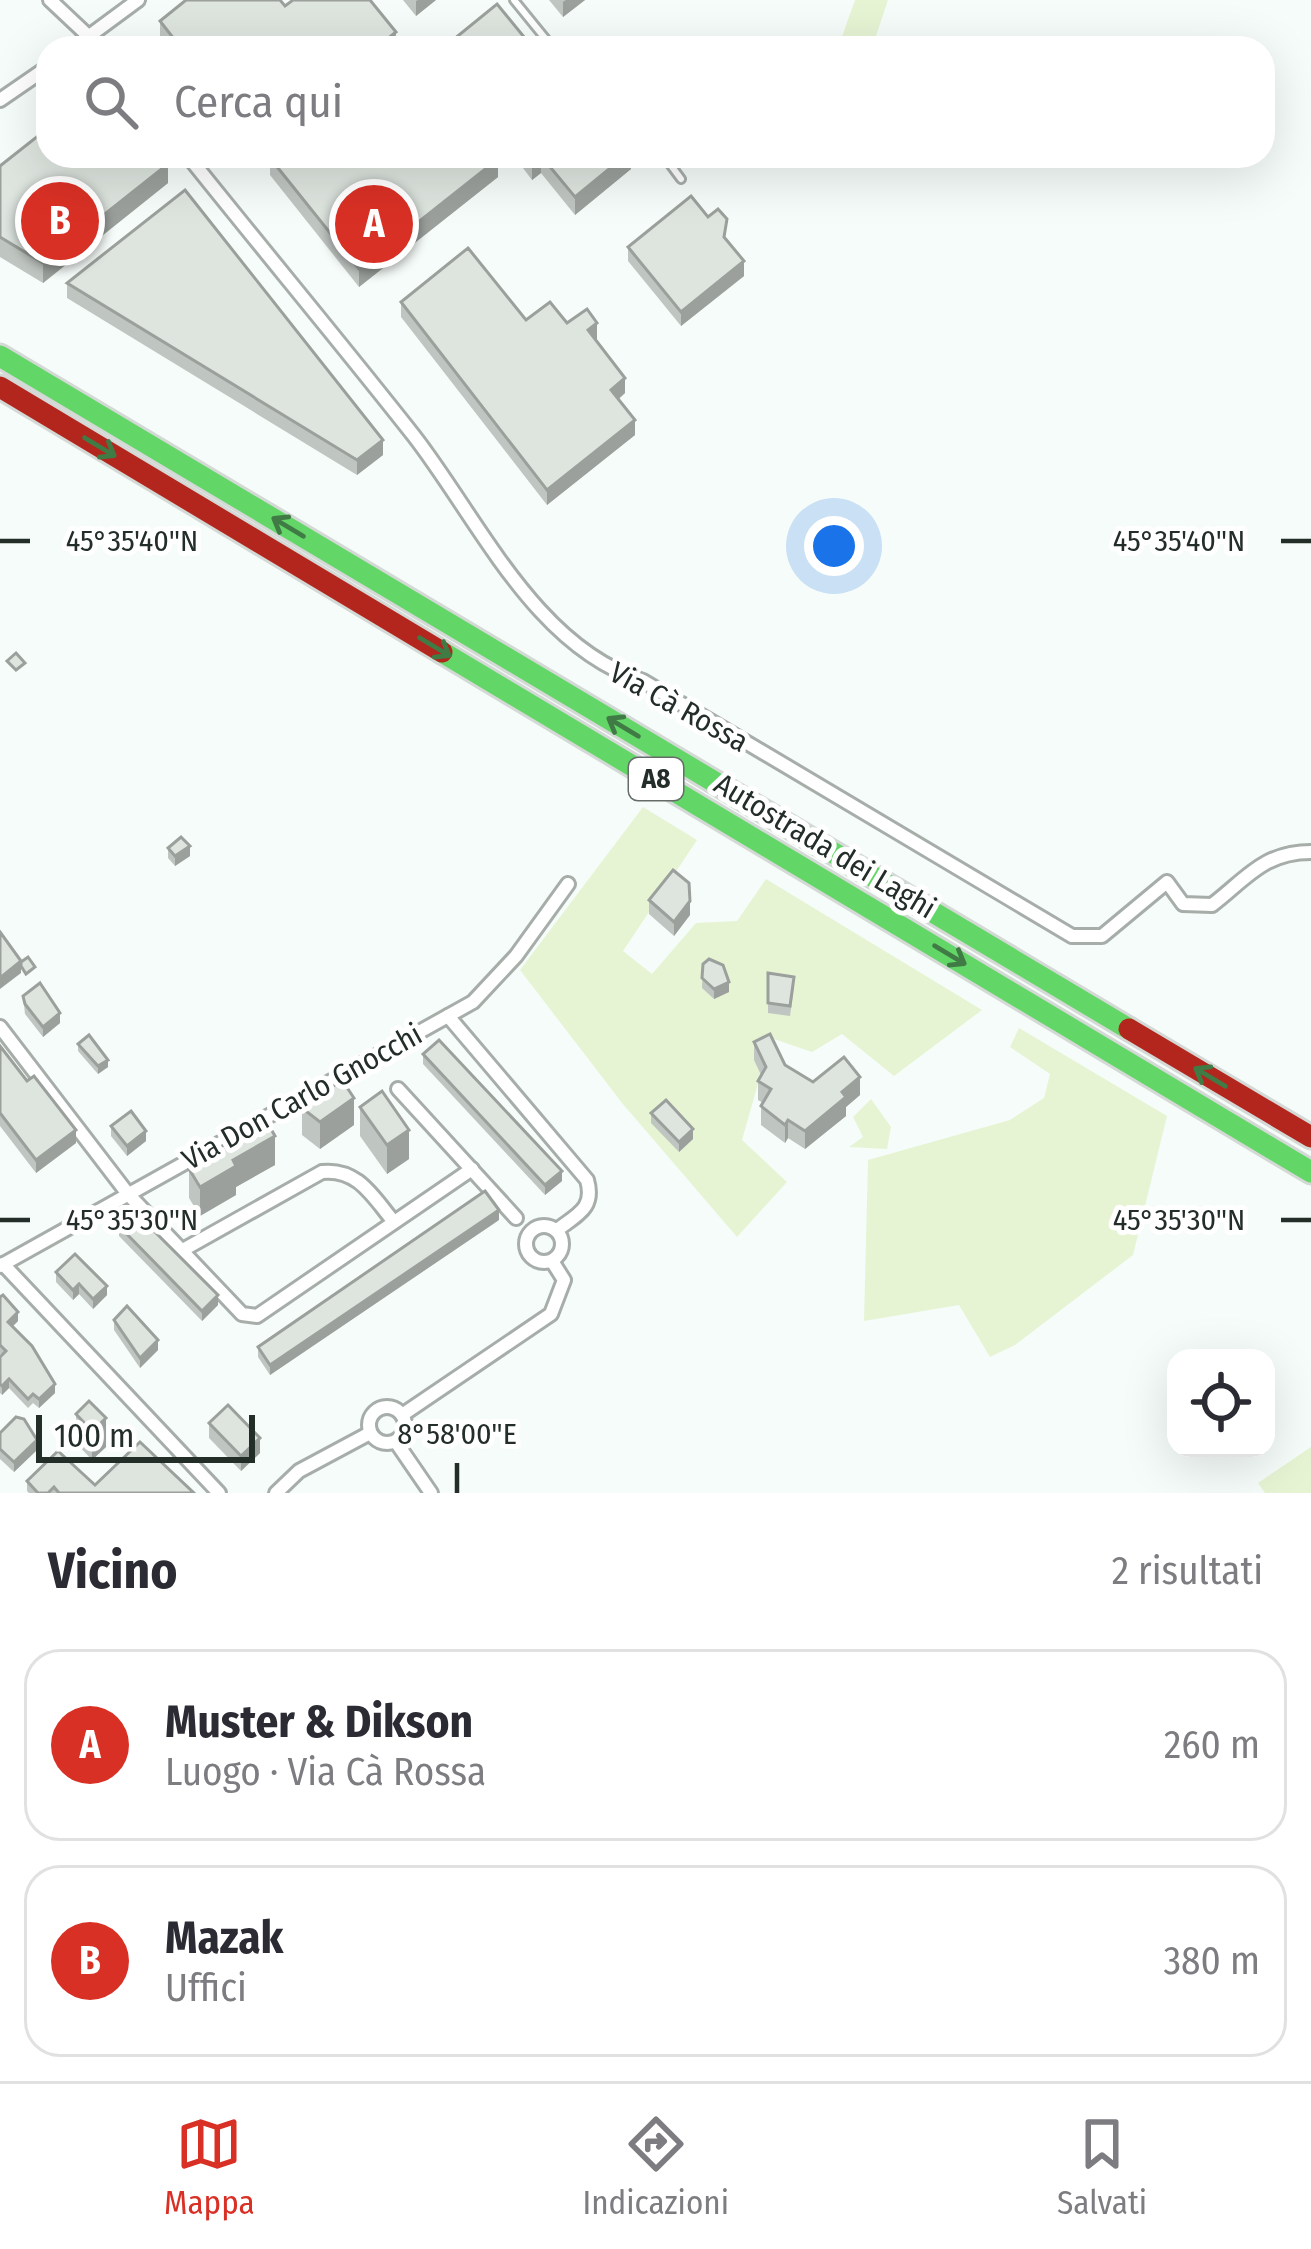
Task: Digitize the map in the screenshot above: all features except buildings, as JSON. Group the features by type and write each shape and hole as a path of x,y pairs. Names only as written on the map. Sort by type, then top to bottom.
{"highway":[{"name":"Autostrada dei Laghi","path":"0,356 1311,1137"},
{"name":"Autostrada dei Laghi","path":"0,387 1311,1172"}],"street":[{"path":"50,0 90,35 138,0"},
{"path":"0,100 36,75"},
{"name":"Via Cà Rossa","path":"198,168 416,439 535,602 595,661 643,681 1072,936 1102,937 1167,882 1183,904 1212,905 1246,871 1284,852 1311,852"},
{"name":"Via Don Carlo Gnocchi","path":"2,1265 472,1002 516,956 568,884"},
{"path":"448,1016 587,1180 592,1197 588,1206 557,1230 534,1228 526,1243 534,1259 552,1261"},
{"path":"0,1027 128,1194 242,1314 257,1316 472,1169"},
{"path":"398,1089 517,1218"},
{"path":"182,1251 322,1172 340,1170 359,1179 394,1222"},
{"path":"552,1261 563,1247 557,1230"},
{"path":"402,1415 551,1314 563,1280 552,1261"},
{"path":"2,1265 219,1493"},
{"path":"276,1493 299,1471 370,1433 375,1411 393,1408 402,1415 406,1427 396,1442 384,1444 370,1433"},
{"path":"396,1442 431,1493"}],"lane":[{"path":"514,0 543,36"},
{"path":"673,168 681,178"}],"green space":[{"path":"855,0 888,0 876,36 842,36"},
{"path":"643,807 697,840 623,951 652,974 696,923 737,921 766,879 982,1010 894,1076 842,1034 812,1052 771,1038 742,1140 787,1182 737,1237 622,1103 520,970"},
{"path":"1019,1028 1167,1116 1133,1255 1015,1345 990,1357 959,1305 864,1321 868,1160 1010,1120 1044,1098 1050,1074 1010,1047"},
{"path":"871,1099 891,1127 887,1149 849,1147 863,1137 853,1117"},
{"path":"1311,1447 1311,1493 1265,1493 1258,1483"}],"traffic: fast":[{"path":"0,356 1129,1029"},
{"path":"442,652 1311,1172"}],"traffic: jam":[{"path":"0,387 442,652"},
{"path":"1129,1029 1311,1137"}],"place":[{"name":"Mazak","path":"60,221"},
{"name":"Muster & Dikson","path":"374,224"}]}
